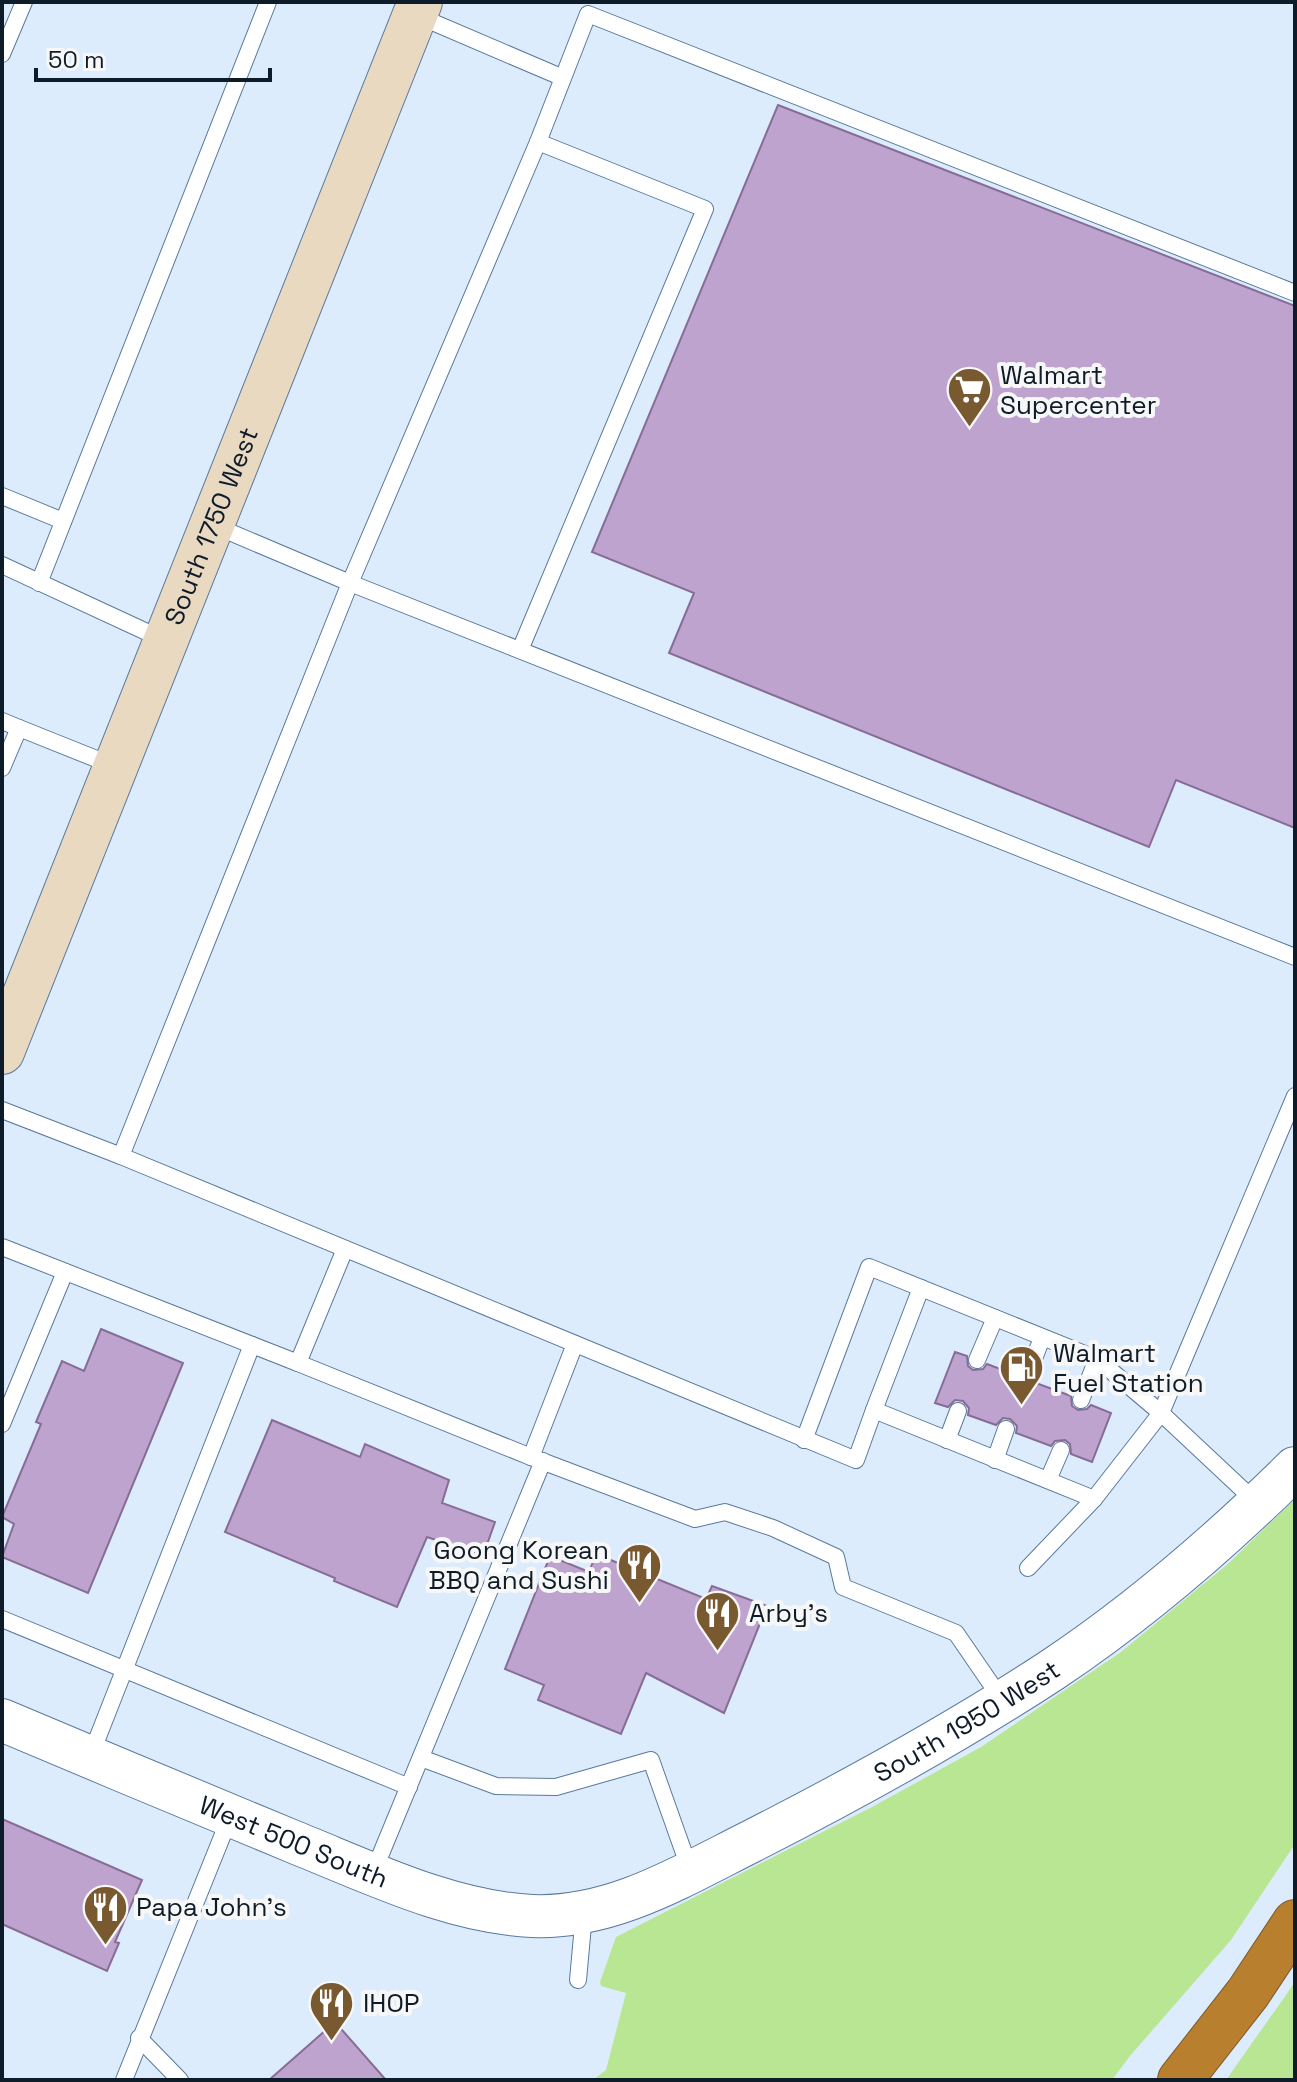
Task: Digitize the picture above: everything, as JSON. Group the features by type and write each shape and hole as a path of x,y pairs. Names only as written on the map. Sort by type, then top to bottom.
{"highway":[{"path":"1180,2080 1248,1993 1295,1922"}],"main road":[{"name":"South 1750 West","path":"2,1052 418,8"}],"street":[{"name":"South 1950 West","path":"590,1912 658,1888 794,1819 1053,1669 1157,1592 1295,1468"},
{"name":"West 500 South","path":"2,1720 230,1816 469,1909 534,1916 590,1912"}],"lane":[{"path":"2,54 24,2"},
{"path":"39,583 268,2"},
{"path":"418,8 561,77"},
{"path":"121,1156 350,583 538,142 588,14 1295,293"},
{"path":"520,650 705,209 538,142"},
{"path":"2,496 63,521"},
{"path":"212,525 350,583 1295,957"},
{"path":"2,565 166,641"},
{"path":"2,721 115,767"},
{"path":"2,768 19,728"},
{"path":"1028,1568 1094,1499 1161,1413 1295,1096"},
{"path":"2,1110 121,1156 856,1460 921,1288"},
{"path":"2,1247 695,1519 725,1512 773,1528 836,1557 843,1587 956,1633 1002,1700"},
{"path":"298,1363 345,1249"},
{"path":"804,1440 869,1267 1097,1359 1161,1413 1258,1504"},
{"path":"2,1424 65,1272"},
{"path":"977,1360 995,1318"},
{"path":"1026,1379 1042,1338"},
{"path":"373,1873 537,1459 575,1344"},
{"path":"89,1757 252,1345"},
{"path":"1081,1400 1097,1359"},
{"path":"874,1410 1094,1499"},
{"path":"947,1440 958,1411"},
{"path":"995,1460 1006,1429"},
{"path":"1048,1480 1061,1450"},
{"path":"2,1619 409,1787"},
{"path":"421,1758 496,1786 556,1787 651,1760 690,1872"},
{"path":"124,2080 230,1816"},
{"path":"578,1980 590,1912"},
{"path":"139,2038 180,2080"}],"green space":[{"path":"1295,1499 1295,1844 1231,1940 1112,2080 593,2080 606,2070 626,1993 601,1986 600,1982 616,1937 874,1806 981,1747 1121,1652 1229,1563"},
{"path":"1295,1981 1295,2080 1226,2080 1286,1995"}],"building":[{"name":"Walmart Supercenter","path":"778,105 1295,306 1295,828 1176,780 1149,847 669,653 694,593 592,552"},
{"path":"101,1329 183,1363 88,1593 2,1557 14,1524 2,1517 41,1424 36,1422 62,1361 84,1371"},
{"name":"Walmart Fuel Station","path":"955,1352 967,1356 968,1366 973,1370 983,1369 987,1364 1016,1375 1017,1385 1023,1389 1032,1388 1036,1383 1071,1396 1072,1406 1078,1410 1091,1405 1111,1413 1092,1462 1071,1454 1070,1444 1065,1440 1055,1441 1051,1446 1016,1433 1017,1426 1010,1419 1003,1418 996,1425 968,1415 969,1408 963,1401 955,1400 948,1407 935,1403"},
{"path":"272,1420 360,1457 365,1444 449,1480 442,1503 495,1522 483,1556 427,1537 397,1607 225,1532"},
{"path":"596,1554 706,1599 712,1586 767,1606 724,1713 646,1673 621,1734 538,1700 544,1685 505,1669 550,1556 589,1572"},
{"path":"2,1819 142,1880 115,1942 119,1943 107,1971 2,1924"},
{"name":"IHOP","path":"335,2022 386,2080 269,2080"}],"place":[{"name":"Walmart Supercenter","path":"969,429"},
{"name":"Walmart Fuel Station","path":"1022,1407"},
{"name":"Goong Korean BBQ and Sushi","path":"640,1604"},
{"name":"Arby's","path":"718,1652"},
{"name":"Papa John's","path":"105,1946"},
{"name":"IHOP","path":"332,2042"}]}
